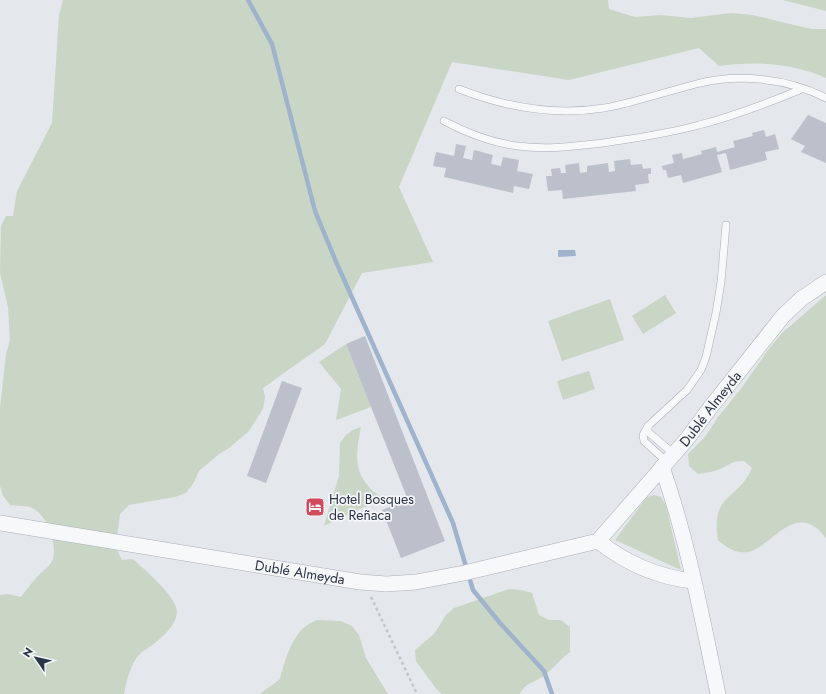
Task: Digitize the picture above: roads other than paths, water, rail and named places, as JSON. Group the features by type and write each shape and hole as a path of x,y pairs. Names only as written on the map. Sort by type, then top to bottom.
{"street":[{"name":"Dublé Almeyda","path":"0,523 364,583 386,584 416,582 464,573 598,541 687,439 783,316 811,292 826,282"},
{"path":"668,461 675,503 694,581 718,694"},
{"path":"598,541 610,551 639,568 670,578 694,581"}],"lane":[{"path":"459,89 502,104 532,109 566,111 606,108 696,84 714,80 733,79 769,80 811,90 826,98"},
{"path":"444,121 461,130 498,143 518,146 555,148 626,140 698,126 761,106 802,89"},
{"path":"668,461 644,441 643,435 648,426 687,390 701,370 706,357 716,313 721,282 726,225"}],"water":[{"path":"558,250 575,250 576,256 558,257"}],"waterway":[{"path":"248,0 272,44 315,211 337,264 453,523 473,590 500,623 544,671 552,694"}],"place":[{"name":"Hotel Bosques de Reñaca","path":"315,507"}]}
